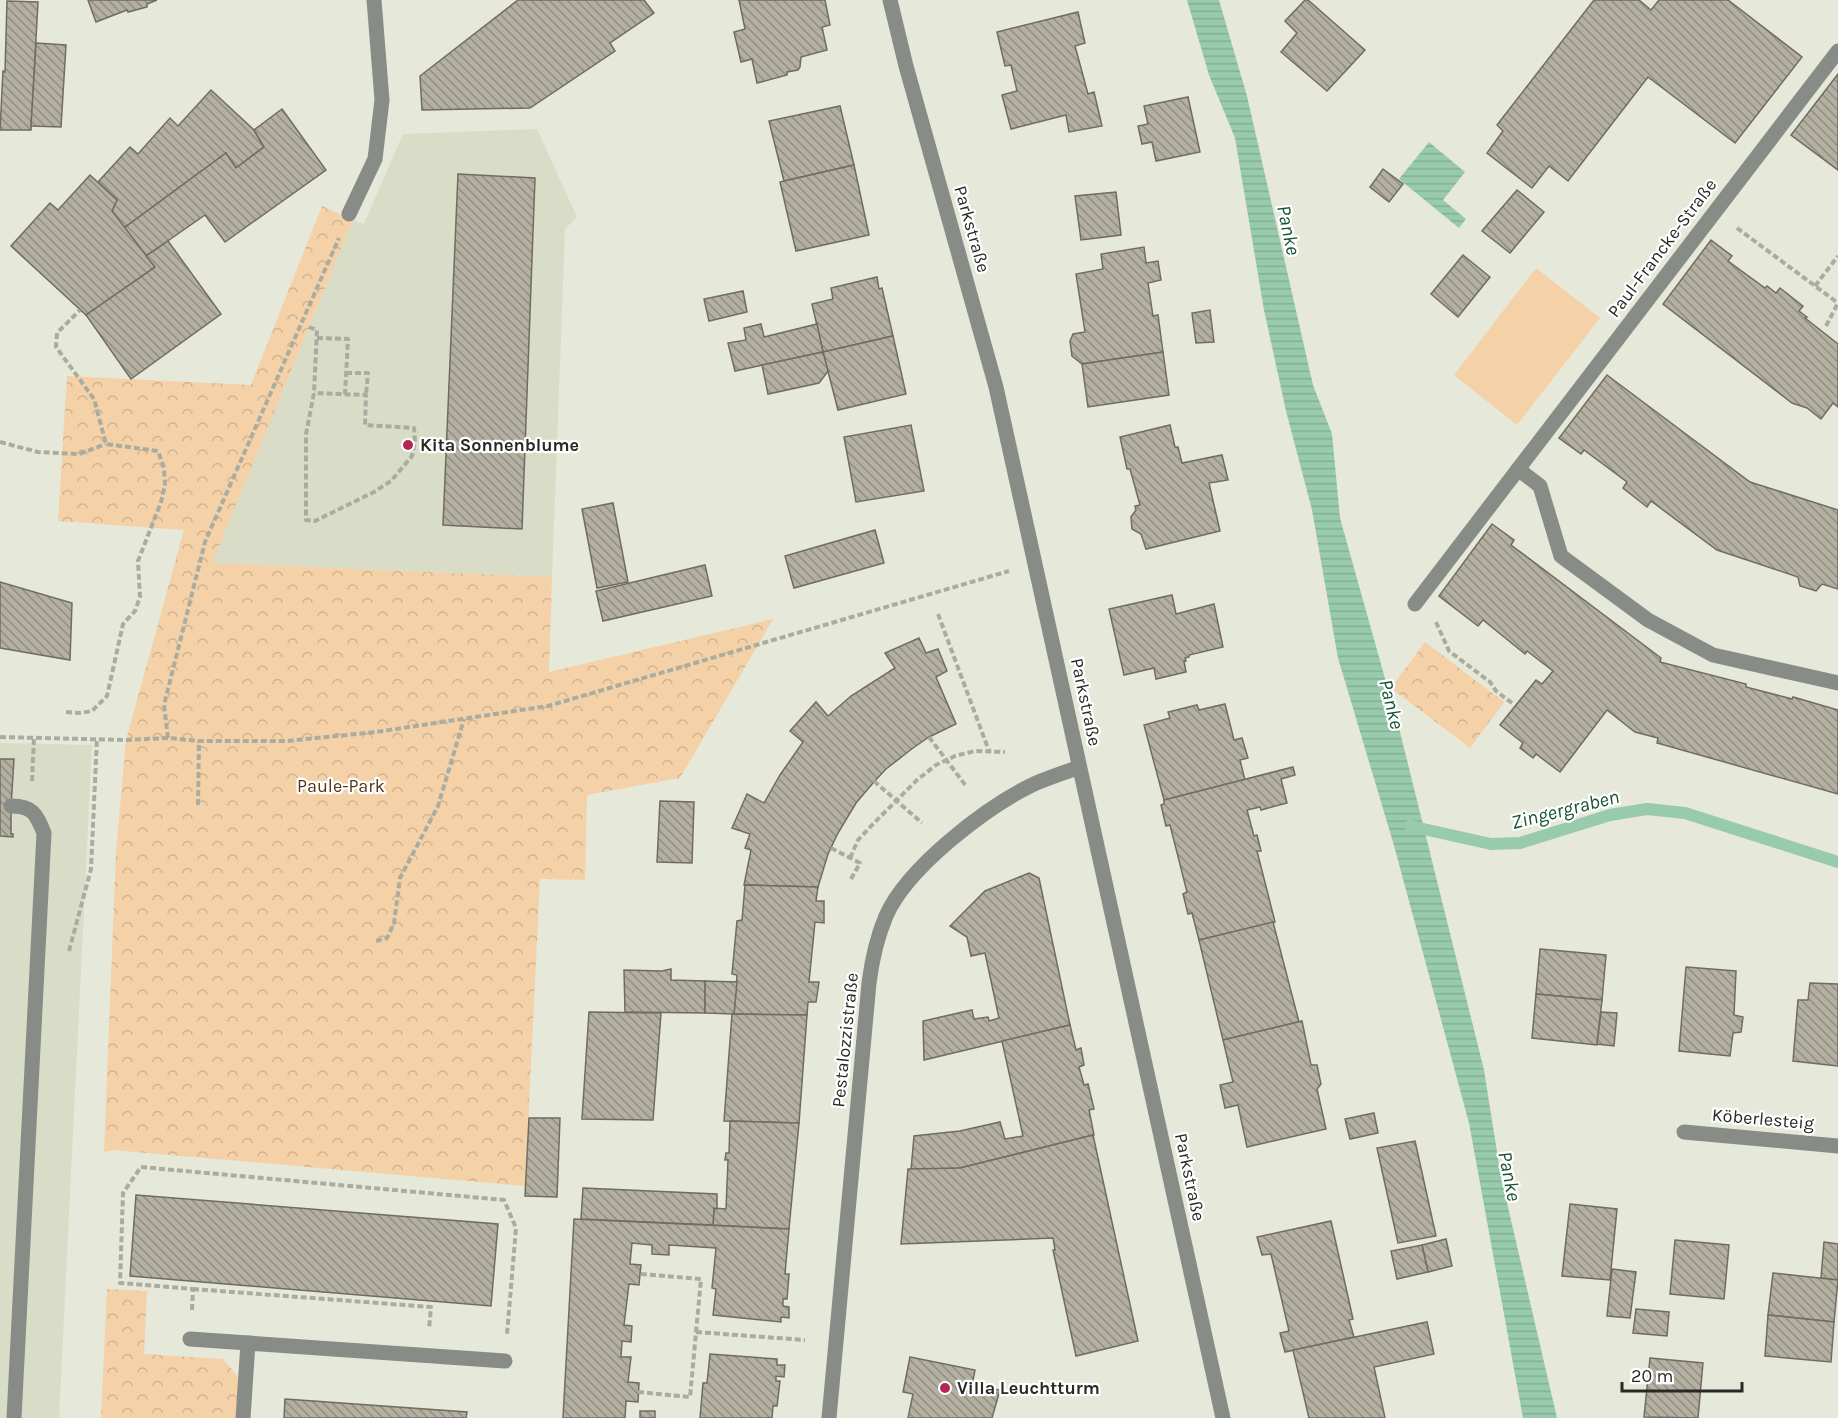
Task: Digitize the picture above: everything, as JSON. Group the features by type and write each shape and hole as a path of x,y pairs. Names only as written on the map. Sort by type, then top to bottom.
{"street":[{"path":"349,214 375,159 382,100 374,0"},
{"name":"Parkstraße","path":"890,0 909,78 996,387 1223,1418"},
{"name":"Paul-Francke-Straße","path":"1415,604 1838,51"},
{"path":"1518,469 1540,486 1561,556 1648,621 1713,654 1838,683"},
{"name":"Pestalozzistraße","path":"829,1418 869,982 877,944 887,914 901,892 932,857 994,806 1033,785 1079,767"},
{"path":"11,806 30,809 37,816 44,832 14,1418"},
{"name":"Köberlesteig","path":"1684,1131 1838,1146"},
{"path":"190,1339 505,1361"},
{"path":"243,1418 248,1343"}],"path":[{"path":"1715,211 1838,303 1826,326"},
{"path":"168,738 164,705 205,542 349,214"},
{"path":"1815,286 1838,256"},
{"path":"80,310 57,333 56,347 94,399 106,444"},
{"path":"309,327 317,330 317,338 314,393 306,434 306,520 315,521 374,492 391,481 412,456 415,441 414,428 364,425 368,374 346,373"},
{"path":"317,338 348,339 345,394"},
{"path":"314,393 366,395"},
{"path":"0,442 38,452 79,454 106,444 158,451 164,468 165,485 161,502 138,561 140,597 135,611 123,624 107,696 92,711 66,712"},
{"path":"0,737 126,741 168,738 199,741 288,741 376,732 548,706 1009,571"},
{"path":"1415,604 1433,616 1449,651 1490,682 1496,691 1512,703"},
{"path":"938,614 989,751"},
{"path":"376,941 387,938 394,923 400,878 438,806 464,719"},
{"path":"30,809 34,737"},
{"path":"929,737 966,786"},
{"path":"198,805 199,741"},
{"path":"850,858 858,840 896,800 936,765 946,759 975,751 1005,752"},
{"path":"874,782 922,823"},
{"path":"831,848 860,862 851,879"},
{"path":"427,1356 431,1307 120,1283 123,1193 141,1167 504,1200 516,1228 505,1361"},
{"path":"638,1392 690,1397 701,1279 640,1274"},
{"path":"190,1339 193,1289"},
{"path":"696,1332 805,1340"}],"shaded area":[{"name":"Kita Sonnenblume","path":"537,129 577,217 565,229 552,577 211,563 353,220 364,224 403,134"},
{"path":"0,743 92,745 59,1418 0,1418"}],"green space":[{"name":"Paule-Park","path":"322,206 353,220 212,563 552,577 549,672 773,619 680,778 587,795 585,880 540,879 525,1186 113,1150 104,1152 116,852 126,740 184,530 58,521 67,376 251,385"},
{"path":"1536,268 1600,318 1517,425 1454,375"},
{"path":"1425,642 1504,702 1470,748 1391,688"},
{"path":"107,1289 147,1291 144,1354 223,1359 239,1378 236,1418 101,1418"}],"water":[{"name":"Panke","path":"1187,0 1219,0 1247,96 1313,385 1332,434 1340,518 1400,732 1484,1070 1501,1177 1557,1418 1523,1418 1469,1123 1393,842 1338,658 1312,510 1286,411 1264,310 1235,138 1209,75"},
{"path":"1429,142 1465,172 1443,200 1466,219 1459,228 1399,179"}],"building":[{"path":"88,0 157,0 147,4 147,7 128,12 127,10 96,22"},
{"path":"518,0 644,0 654,13 610,43 615,51 530,108 422,110 420,76"},
{"path":"739,0 825,0 830,25 822,27 827,50 801,57 798,70 757,83 752,59 741,62 734,32 745,29"},
{"path":"1305,0 1308,0 1365,50 1327,91 1281,52 1297,33 1285,21"},
{"path":"1594,0 1639,0 1651,10 1659,0 1728,0 1802,57 1735,143 1648,77 1568,181 1549,166 1532,188 1487,153 1503,131 1497,125"},
{"path":"7,1 38,2 31,130 0,130 3,71 5,72"},
{"path":"1078,12 1085,43 1075,46 1088,94 1094,92 1102,126 1069,132 1066,115 1011,129 1002,95 1017,91 1011,65 1005,66 997,32"},
{"path":"36,43 66,45 61,127 31,126"},
{"path":"1838,74 1838,170 1791,135"},
{"path":"211,90 254,130 264,147 236,168 226,153 124,228 112,211 117,200 98,182 130,147 138,154 170,118 178,126"},
{"path":"1188,97 1200,152 1156,161 1152,142 1142,144 1138,126 1148,124 1144,106"},
{"path":"840,106 854,165 784,181 769,121"},
{"path":"282,109 326,170 225,242 205,215 146,256 124,228 226,153 236,168 264,147 254,130"},
{"path":"854,165 869,235 796,251 780,182"},
{"path":"1383,169 1403,184 1389,202 1370,187"},
{"name":"Kita Sonnenblume","path":"458,174 535,178 522,529 443,525"},
{"path":"90,175 117,200 112,211 155,267 86,315 11,246 50,203 58,210"},
{"path":"1517,190 1544,212 1510,253 1482,231"},
{"path":"1116,192 1121,235 1081,240 1075,196"},
{"path":"1711,240 1732,256 1728,261 1765,288 1767,286 1776,293 1780,288 1803,306 1799,311 1807,317 1805,318 1838,344 1838,407 1833,403 1821,419 1807,408 1792,403 1663,304"},
{"path":"168,241 221,314 131,379 86,315 155,267 146,256"},
{"path":"1144,247 1146,263 1158,261 1161,280 1148,283 1153,316 1158,315 1163,352 1082,364 1072,356 1070,341 1073,334 1085,332 1076,274 1103,269 1101,254"},
{"path":"1463,255 1490,277 1458,317 1431,294"},
{"path":"877,277 879,289 882,288 893,336 823,352 812,304 833,299 831,288"},
{"path":"743,291 747,312 709,321 704,299"},
{"path":"1210,310 1214,342 1196,343 1192,313"},
{"path":"761,324 764,337 817,324 823,352 735,371 728,343 746,340 744,328"},
{"path":"893,336 906,394 838,410 823,352"},
{"path":"823,352 828,371 819,383 768,394 762,365"},
{"path":"1163,352 1169,395 1088,407 1082,364"},
{"path":"1607,375 1750,482 1838,510 1838,589 1822,584 1816,591 1800,586 1798,577 1717,550 1651,501 1647,507 1623,488 1627,482 1584,450 1581,454 1559,438"},
{"path":"911,425 924,491 856,502 844,437"},
{"path":"1170,425 1175,447 1178,447 1182,463 1222,455 1228,480 1209,483 1220,531 1146,549 1141,534 1132,529 1131,517 1136,510 1135,506 1140,505 1130,469 1127,469 1120,437"},
{"path":"613,503 628,582 597,588 582,509"},
{"path":"1492,524 1514,540 1511,545 1661,658 1660,662 1838,710 1838,794 1657,743 1658,738 1635,732 1607,710 1560,772 1536,754 1533,758 1520,748 1523,743 1500,725 1536,680 1542,684 1553,671 1527,651 1525,654 1483,620 1478,626 1439,596"},
{"path":"875,530 884,563 794,588 785,556"},
{"path":"705,565 712,596 603,621 596,591"},
{"path":"0,582 72,603 70,660 0,648"},
{"path":"1172,595 1176,614 1214,604 1223,647 1189,655 1184,661 1186,672 1156,679 1154,668 1124,675 1109,609"},
{"path":"919,638 926,653 938,649 947,671 936,677 956,724 929,737 886,769 856,803 828,854 818,887 744,885 751,850 745,848 750,834 732,828 747,794 764,803 803,742 790,731 816,702 828,716 851,696 895,668 885,653"},
{"path":"1225,704 1234,740 1242,738 1248,758 1240,760 1245,780 1164,800 1144,725 1170,718 1168,712 1197,705 1199,710"},
{"path":"0,759 14,759 11,806 11,834 13,837 0,836"},
{"path":"1293,767 1295,775 1281,779 1287,803 1261,810 1260,807 1247,810 1261,851 1257,851 1275,922 1199,940 1192,913 1188,914 1183,894 1187,892 1170,825 1166,826 1161,805 1164,804 1164,800"},
{"path":"660,801 694,802 692,863 657,862"},
{"path":"1029,873 1039,878 1070,1025 924,1060 923,1021 972,1010 974,1019 988,1017 989,1021 999,1018 985,953 971,956 967,937 950,926 985,891"},
{"path":"745,885 818,887 816,901 824,901 824,923 815,922 809,982 819,982 816,1002 808,1002 807,1015 734,1014 737,975 732,974 737,921 742,920"},
{"path":"1273,922 1299,1022 1223,1040 1199,940"},
{"path":"1540,949 1606,955 1602,1000 1536,994"},
{"path":"1686,967 1736,971 1734,1015 1743,1017 1741,1032 1733,1033 1730,1056 1679,1051"},
{"path":"671,969 671,980 705,981 705,1013 625,1012 624,970 662,971"},
{"path":"705,981 737,982 734,1014 705,1013"},
{"path":"1810,983 1838,984 1838,1066 1793,1061 1798,1000 1808,1000"},
{"path":"1536,994 1602,1000 1597,1045 1532,1038"},
{"path":"589,1012 661,1013 653,1120 582,1119"},
{"path":"1601,1012 1617,1013 1614,1046 1597,1044"},
{"path":"732,1014 807,1015 799,1123 724,1121"},
{"path":"1302,1021 1311,1065 1317,1065 1321,1084 1317,1089 1326,1129 1247,1147 1238,1105 1225,1108 1220,1085 1233,1082 1223,1040"},
{"path":"1070,1025 1076,1050 1081,1048 1084,1065 1079,1067 1084,1085 1088,1084 1094,1109 1089,1110 1094,1135 960,1168 911,1170 914,1136 960,1131 1000,1122 1005,1139 1023,1136 1002,1041"},
{"path":"1374,1113 1378,1133 1350,1139 1345,1119"},
{"path":"529,1118 560,1118 557,1197 525,1196"},
{"path":"730,1121 799,1123 789,1229 713,1225 714,1208 726,1209 728,1160 725,1160 726,1153 729,1153"},
{"path":"1093,1135 1138,1341 1076,1356 1053,1250 1055,1250 1053,1238 901,1244 908,1169 960,1168"},
{"path":"1415,1141 1436,1236 1398,1243 1377,1148"},
{"path":"583,1188 717,1194 717,1209 714,1208 713,1225 581,1219"},
{"path":"136,1195 498,1224 491,1306 130,1276"},
{"path":"1570,1204 1617,1209 1610,1280 1562,1276"},
{"path":"574,1219 789,1229 785,1274 789,1274 787,1299 783,1299 783,1306 789,1307 789,1318 781,1317 781,1322 713,1315 716,1289 712,1288 716,1248 669,1245 669,1255 652,1254 652,1245 632,1243 630,1264 641,1265 639,1285 629,1284 624,1325 632,1326 631,1342 622,1341 621,1357 631,1357 628,1382 639,1383 638,1402 626,1401 625,1418 563,1418"},
{"path":"1331,1221 1353,1319 1349,1320 1354,1337 1285,1352 1280,1333 1289,1331 1271,1254 1262,1255 1257,1237"},
{"path":"1446,1239 1452,1266 1428,1272 1422,1245"},
{"path":"1675,1240 1729,1245 1724,1299 1670,1294"},
{"path":"1824,1242 1838,1244 1838,1280 1821,1278"},
{"path":"1422,1245 1428,1272 1397,1279 1391,1251"},
{"path":"1612,1269 1636,1272 1630,1318 1607,1316"},
{"path":"1773,1273 1838,1280 1834,1322 1768,1315"},
{"path":"1636,1309 1669,1312 1667,1336 1633,1333"},
{"path":"1768,1315 1834,1322 1831,1362 1765,1356"},
{"path":"1427,1322 1434,1354 1374,1367 1385,1418 1309,1418 1293,1350"},
{"path":"710,1354 777,1359 777,1365 785,1365 784,1377 776,1376 776,1381 780,1381 777,1406 773,1406 772,1418 700,1418 703,1383 707,1383"},
{"name":"Villa Leuchtturm","path":"910,1357 975,1370 972,1385 1000,1390 992,1418 908,1418 913,1394 903,1392"},
{"path":"1650,1358 1703,1363 1698,1418 1644,1417"},
{"path":"285,1399 467,1412 466,1418 284,1418"},
{"path":"640,1411 655,1411 655,1418 640,1418"}],"waterway":[{"name":"Zingergraben","path":"1410,826 1491,844 1520,843 1610,815 1647,809 1685,813 1838,862"}],"place":[{"name":"Kita Sonnenblume","path":"408,445"},
{"name":"Villa Leuchtturm","path":"945,1388"}]}
